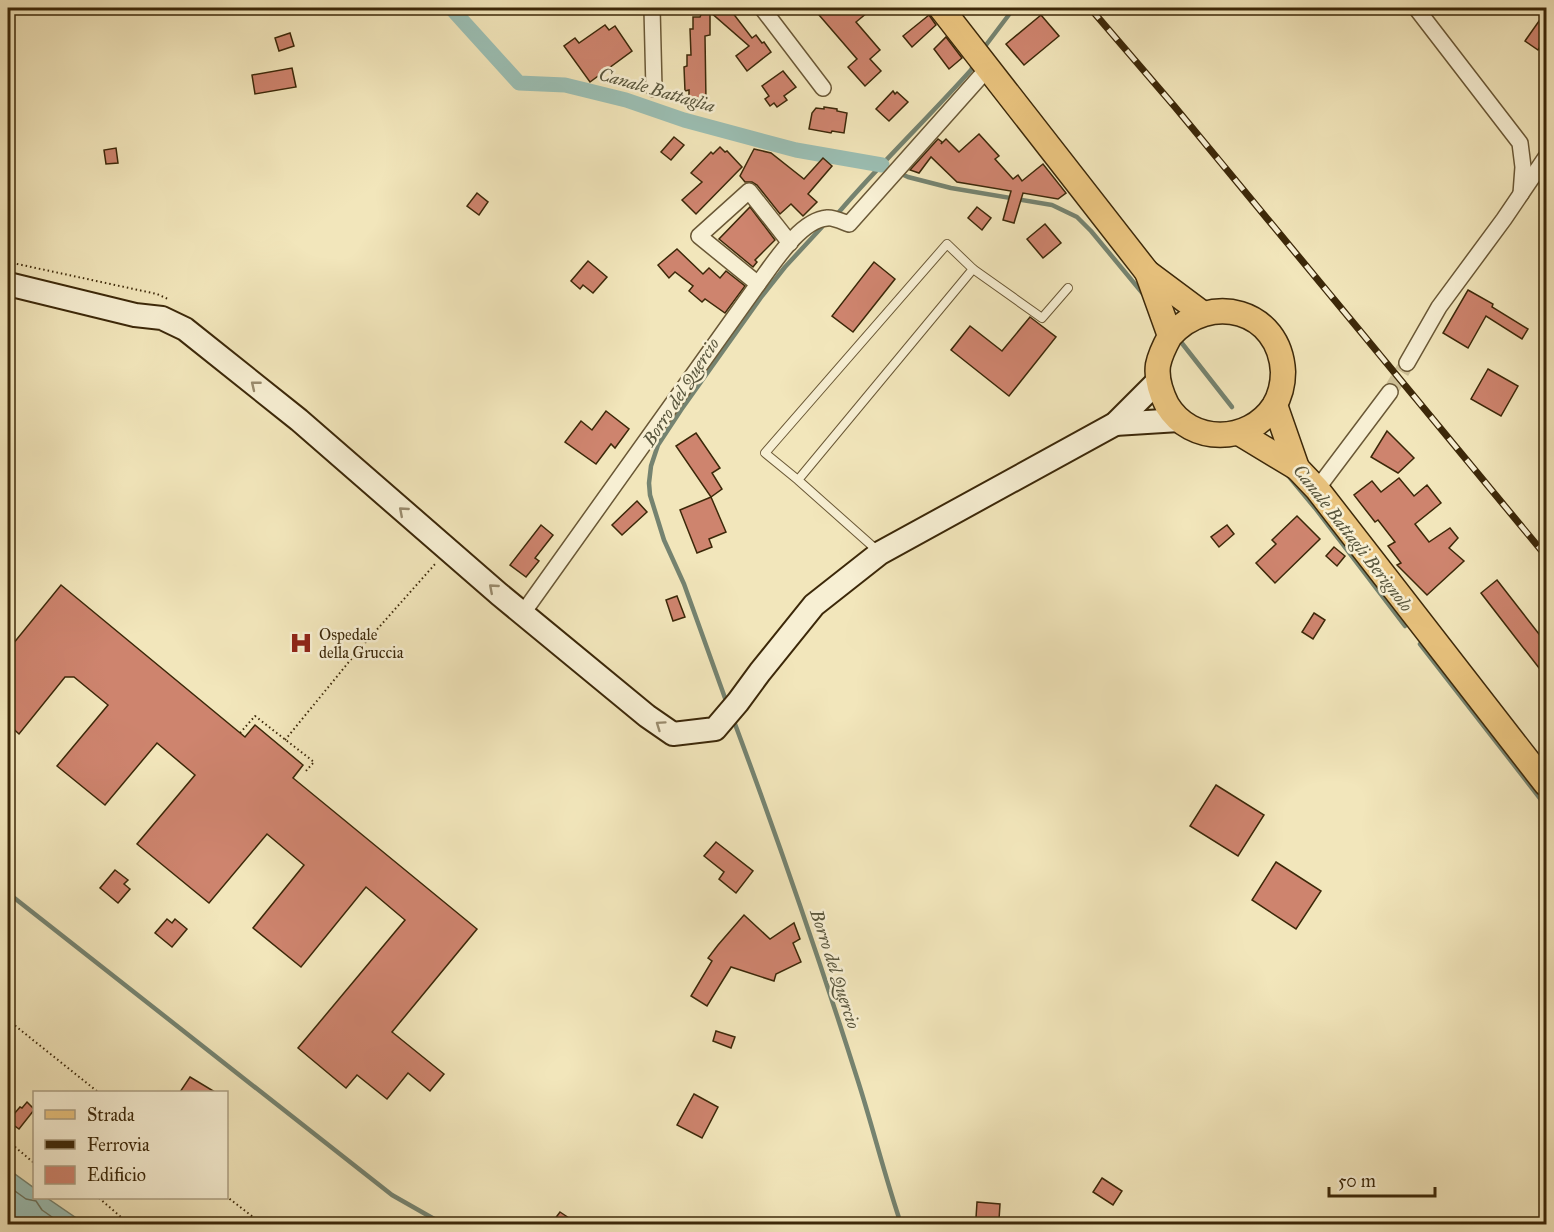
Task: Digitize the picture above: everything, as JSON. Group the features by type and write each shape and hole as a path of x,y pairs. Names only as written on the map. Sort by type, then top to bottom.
{"main road":[{"path":"941,8 1147,272 1202,313"},
{"path":"1147,272 1170,336"},
{"path":"1220,310 1236,312 1250,318 1265,329 1279,351 1283,379 1275,405 1266,417 1239,433 1222,436 1194,430 1172,413 1162,396 1158,381 1158,366 1163,348 1177,328 1202,313 1220,310"},
{"path":"1275,405 1297,468"},
{"path":"1239,433 1297,468 1317,489 1546,784"}],"street":[{"path":"652,8 654,89"},
{"path":"762,8 822,88"},
{"path":"1416,8 1520,142 1523,167 1521,194"},
{"path":"523,613 758,284 790,243 811,222 828,217 849,224 988,68"},
{"path":"1407,363 1438,307 1546,157"},
{"path":"758,284 699,236 749,191 790,243"},
{"path":"8,284 135,315 162,318 185,329 299,420 523,613 647,716 673,734 715,729 814,605 880,553 1115,424 1158,381"},
{"path":"1317,489 1390,392"},
{"path":"1115,424 1179,420"}],"lane":[{"path":"880,553 765,453 947,244 973,269 1042,318 1068,288"},
{"path":"798,480 973,269"}],"path":[{"path":"285,740 357,652 448,549"},
{"path":"240,733 255,716 314,762 305,772"},
{"path":"8,1020 97,1091"},
{"path":"8,1141 33,1163"},
{"path":"228,1198 262,1224"},
{"path":"101,1199 129,1224"}],"water":[{"path":"8,1169 33,1187 33,1199 48,1199 85,1224 8,1224"}],"building":[{"path":"704,8 729,8 752,38 756,35 771,52 747,71 736,56 749,46 710,12 710,35 705,36 706,101 689,102 689,90 685,91 684,67 687,66 687,55 691,55 690,29 693,29 693,17 700,17"},
{"path":"813,8 873,8 856,22 880,50 870,59 881,71 865,86 848,67 857,59"},
{"path":"929,15 936,25 912,47 903,36"},
{"path":"1041,15 1059,36 1024,65 1006,44"},
{"path":"1539,21 1546,26 1546,37 1538,50 1525,41"},
{"path":"605,25 609,30 615,26 632,51 590,82 564,46 575,38 579,43"},
{"path":"290,33 294,46 279,51 275,38"},
{"path":"946,37 962,58 949,69 934,49"},
{"path":"292,68 296,87 255,94 252,75"},
{"path":"783,71 796,87 784,96 787,100 777,107 774,103 770,106 765,99 769,96 762,86"},
{"path":"893,91 908,102 889,121 876,109"},
{"path":"824,107 847,113 844,133 809,129 812,113 816,108 824,109"},
{"path":"979,134 999,156 995,159 1013,179 1018,175 1022,181 1043,164 1066,193 1058,199 1023,193 1014,223 1003,220 1011,191 957,182 931,157 919,173 910,170 938,139 942,142 941,144 946,139 959,152"},
{"path":"674,137 684,145 671,160 661,152"},
{"path":"720,147 742,167 696,214 682,200 702,182 691,173 711,152 713,154"},
{"path":"116,148 118,163 106,164 104,150"},
{"path":"754,149 771,153 804,179 823,158 832,166 808,194 817,202 803,216 791,204 780,214 757,185 745,182 740,176"},
{"path":"477,193 488,202 479,215 467,206"},
{"path":"750,207 775,240 755,260 757,262 753,267 719,239"},
{"path":"977,207 991,218 982,230 968,218"},
{"path":"1045,224 1061,243 1043,258 1027,239"},
{"path":"677,249 703,274 709,268 720,278 726,271 745,286 725,313 705,299 702,302 689,291 693,286 675,272 669,278 658,265"},
{"path":"588,261 607,277 593,293 583,285 580,289 571,281"},
{"path":"874,262 895,279 853,332 832,316"},
{"path":"1468,290 1493,304 1492,307 1528,329 1522,339 1486,316 1468,348 1443,333"},
{"path":"1030,317 1056,337 1009,396 951,350 970,326 1002,351"},
{"path":"1488,369 1518,386 1501,416 1471,399"},
{"path":"606,411 629,429 615,448 611,444 596,464 565,442 581,421 592,430"},
{"path":"1387,431 1414,458 1398,473 1371,457"},
{"path":"696,433 720,468 712,473 722,489 711,497 676,446"},
{"path":"1399,478 1414,496 1427,485 1441,503 1415,524 1429,542 1450,528 1458,538 1449,548 1464,561 1427,595 1397,565 1401,563 1388,546 1395,542 1378,520 1375,522 1354,495 1372,481 1381,492"},
{"path":"711,497 726,532 709,539 712,547 697,553 680,510"},
{"path":"637,501 647,512 622,535 612,525"},
{"path":"1297,516 1320,539 1275,583 1256,563 1276,544 1272,540"},
{"path":"541,525 553,535 535,558 539,561 526,577 510,565"},
{"path":"1227,525 1234,534 1219,547 1211,537"},
{"path":"1334,547 1345,556 1337,566 1326,556"},
{"path":"1497,580 1546,643 1546,677 1481,593"},
{"path":"61,585 245,737 255,725 303,765 293,778 477,929 392,1032 444,1074 430,1091 408,1073 387,1099 357,1075 346,1088 298,1048 405,920 366,887 301,967 253,928 304,865 267,834 209,903 137,844 195,775 157,743 105,805 57,766 108,705 74,677 65,677 19,734 8,724 8,650"},
{"path":"677,596 685,617 673,621 666,600"},
{"path":"1314,613 1325,620 1313,639 1302,632"},
{"path":"1216,785 1264,815 1238,856 1190,826"},
{"path":"716,842 753,871 736,893 719,879 724,872 704,856"},
{"path":"1276,862 1321,891 1296,929 1252,900"},
{"path":"115,870 128,880 124,884 130,889 118,903 100,888"},
{"path":"744,915 770,939 794,923 800,939 793,943 801,962 776,974 774,981 731,967 707,1006 691,996 712,961 708,958"},
{"path":"167,919 172,923 175,919 187,929 172,947 155,933"},
{"path":"716,1031 735,1037 731,1048 713,1041"},
{"path":"190,1077 213,1091 181,1091"},
{"path":"694,1094 718,1107 702,1138 677,1125"},
{"path":"27,1102 33,1111 19,1129 8,1121 20,1107 22,1108"},
{"path":"1102,1178 1122,1191 1113,1205 1093,1192"},
{"path":"977,1202 1000,1204 999,1220 976,1218"},
{"path":"560,1212 578,1224 551,1224"}],"waterway":[{"name":"Canale Battaglia","path":"451,8 519,83 565,85 626,100 684,120 796,150 882,165"},
{"name":"Borro del Quercio","path":"983,49 1014,8"},
{"name":"Borro del Quercio","path":"839,212 955,88 974,64"},
{"name":"Canale Battagli Berignolo","path":"882,165 908,177 951,188 1052,205 1077,217 1144,295"},
{"name":"Borro del Quercio","path":"725,698 684,584 664,540 650,495 651,466 658,445 762,296 822,227"},
{"name":"Canale Battagli Berignolo","path":"1181,342 1232,407"},
{"name":"Canale Battagli Berignolo","path":"1286,473 1405,626"},
{"name":"Canale Battagli Berignolo","path":"1420,644 1546,806"},
{"name":"Borro del Quercio","path":"735,724 829,991 901,1224"},
{"path":"8,893 392,1195 443,1224"}],"tunnel":[{"path":"1390,392 1407,363"}],"railway":[{"path":"1090,8 1175,107 1546,556"}],"place":[{"name":"Ospedale della Gruccia","path":"301,643"}]}
